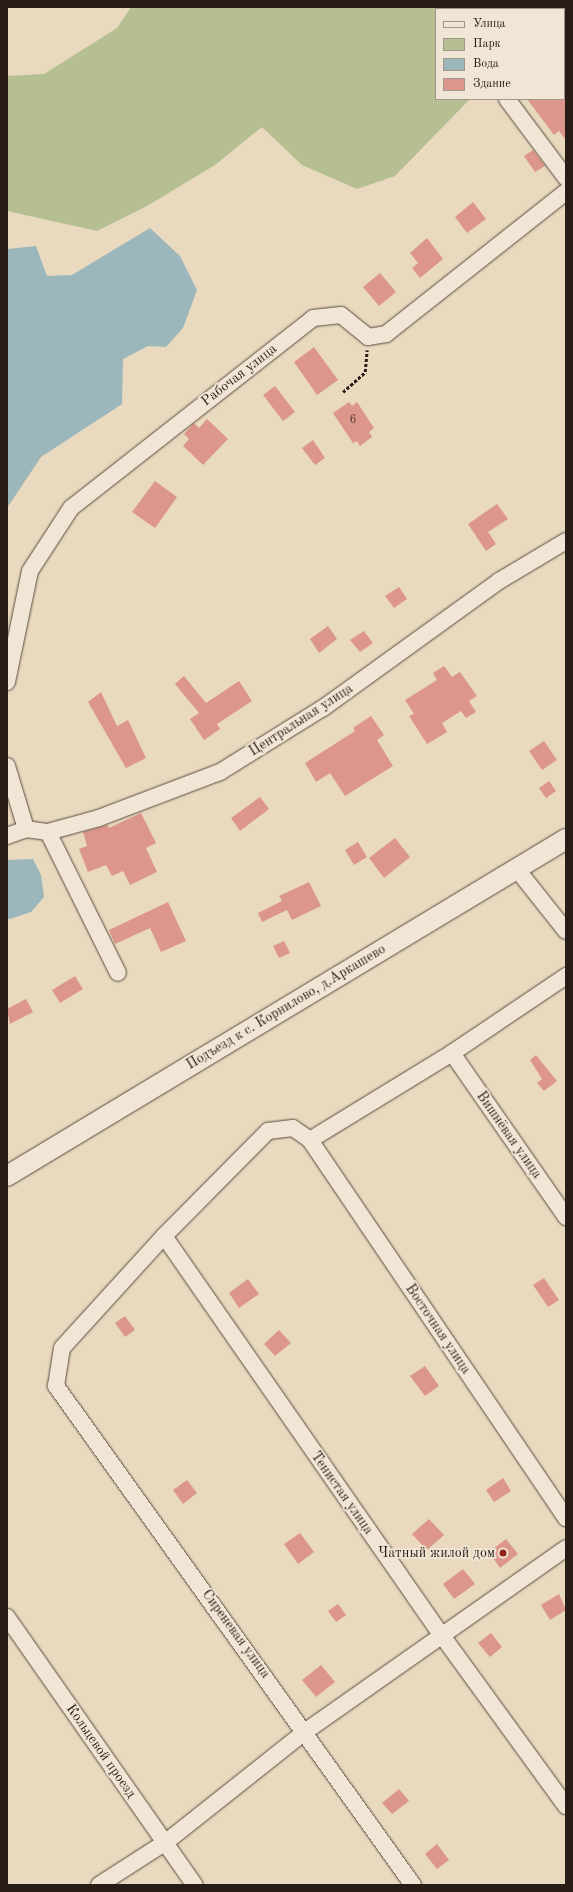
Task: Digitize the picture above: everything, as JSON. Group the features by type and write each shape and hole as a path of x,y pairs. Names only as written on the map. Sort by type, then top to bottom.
{"street":[{"path":"508,100 566,178"},
{"path":"368,337 386,334 566,192"},
{"name":"Рабочая улица","path":"7,682 30,572 71,508 313,318 342,315 368,337"},
{"name":"Центральная улица","path":"7,836 26,829 48,832 99,818 220,772 323,708 499,581 566,541"},
{"path":"7,766 26,829"},
{"path":"48,832 118,973"},
{"name":"Подъезд к с. Корнилово, д.Аркашево","path":"7,1176 566,839"},
{"path":"516,868 566,931"},
{"path":"164,1236 268,1131 292,1128 310,1140 452,1053 566,976"},
{"name":"Вишнёвая улица","path":"452,1053 566,1217"},
{"name":"Восточная улица","path":"310,1140 566,1518"},
{"name":"Сиреневая улица","path":"164,1236 62,1348 56,1386 306,1731 413,1885"},
{"name":"Тенистая улица","path":"164,1236 443,1637 566,1806"},
{"path":"99,1885 166,1842 306,1731 443,1637 566,1548"},
{"name":"Кольцевой проезд","path":"7,1617 196,1885"}],"path":[{"path":"344,392 365,372 368,337"}],"green space":[{"path":"131,7 564,7 435,8 435,100 469,100 395,176 357,189 302,165 262,127 215,165 147,206 97,231 7,211 7,76 44,74 117,28"}],"water":[{"path":"150,228 180,256 197,290 183,328 166,347 148,346 123,359 122,404 41,457 7,508 7,249 36,246 47,276 72,275"},
{"path":"33,859 41,875 44,897 31,912 10,919 7,918 7,860"}],"building":[{"path":"566,99 566,140 559,131 554,135 528,100"},
{"path":"533,150 545,166 535,172 524,156"},
{"path":"473,202 486,219 467,233 455,217"},
{"path":"427,238 443,259 420,278 412,268 418,263 410,253"},
{"path":"380,273 396,292 379,306 363,287"},
{"path":"314,347 338,380 317,395 294,362"},
{"path":"275,386 295,412 283,421 263,395"},
{"path":"349,402 352,406 357,402 374,428 369,432 372,437 360,446 357,441 353,443 333,413"},
{"path":"207,419 228,439 203,465 183,446 189,439 184,434 194,423 199,428"},
{"path":"313,440 325,458 315,465 302,448"},
{"path":"155,481 177,497 155,528 132,512"},
{"path":"497,504 508,519 488,532 496,544 486,551 468,524"},
{"path":"399,587 407,599 394,608 385,596"},
{"path":"328,626 337,639 319,653 310,639"},
{"path":"364,631 373,643 360,652 350,640"},
{"path":"444,666 452,677 460,672 477,696 469,701 476,712 466,718 461,711 442,723 447,732 427,744 409,716 414,714 405,700 437,680 433,673"},
{"path":"184,676 206,703 239,681 252,701 217,724 220,729 204,740 190,719 199,713 175,684"},
{"path":"101,692 117,726 128,720 146,758 126,768 88,702"},
{"path":"371,716 384,735 377,740 393,766 345,796 330,773 316,782 305,763 355,731 353,728"},
{"path":"544,741 557,760 542,770 529,751"},
{"path":"549,781 556,791 546,798 539,788"},
{"path":"260,797 269,809 240,831 231,818"},
{"path":"141,813 156,843 146,848 157,872 130,885 123,871 112,876 106,865 88,872 79,849 87,846 83,832 108,825 109,828"},
{"path":"395,838 410,857 384,878 369,858"},
{"path":"358,842 367,857 354,865 345,850"},
{"path":"309,882 321,906 292,920 287,910 262,922 258,913 282,901 279,896"},
{"path":"168,902 186,941 161,952 150,928 115,944 109,930"},
{"path":"284,941 290,953 279,958 273,946"},
{"path":"75,976 83,989 60,1003 52,990"},
{"path":"26,999 33,1012 10,1024 7,1009"},
{"path":"536,1055 557,1081 544,1091 537,1083 542,1079 530,1060"},
{"path":"544,1278 559,1300 548,1307 533,1285"},
{"path":"248,1279 259,1294 239,1308 229,1293"},
{"path":"125,1316 135,1330 125,1337 115,1323"},
{"path":"279,1330 291,1343 275,1356 264,1344"},
{"path":"425,1366 439,1386 425,1396 410,1376"},
{"path":"503,1478 511,1491 494,1502 486,1490"},
{"path":"187,1480 197,1493 183,1504 173,1490"},
{"path":"429,1519 444,1535 427,1550 412,1534"},
{"path":"300,1533 314,1552 298,1564 284,1544"},
{"name":"Чатный жилой дом","path":"506,1539 518,1554 500,1568 489,1552"},
{"path":"463,1569 475,1584 454,1599 443,1584"},
{"path":"559,1594 566,1610 550,1620 541,1605"},
{"path":"338,1604 346,1615 336,1622 328,1611"},
{"path":"491,1633 502,1647 490,1657 478,1643"},
{"path":"321,1665 335,1682 316,1697 302,1680"},
{"path":"399,1789 409,1801 392,1814 382,1803"},
{"path":"437,1844 449,1860 437,1869 425,1854"}],"place":[{"name":"Чатный жилой дом","path":"503,1553"}]}
